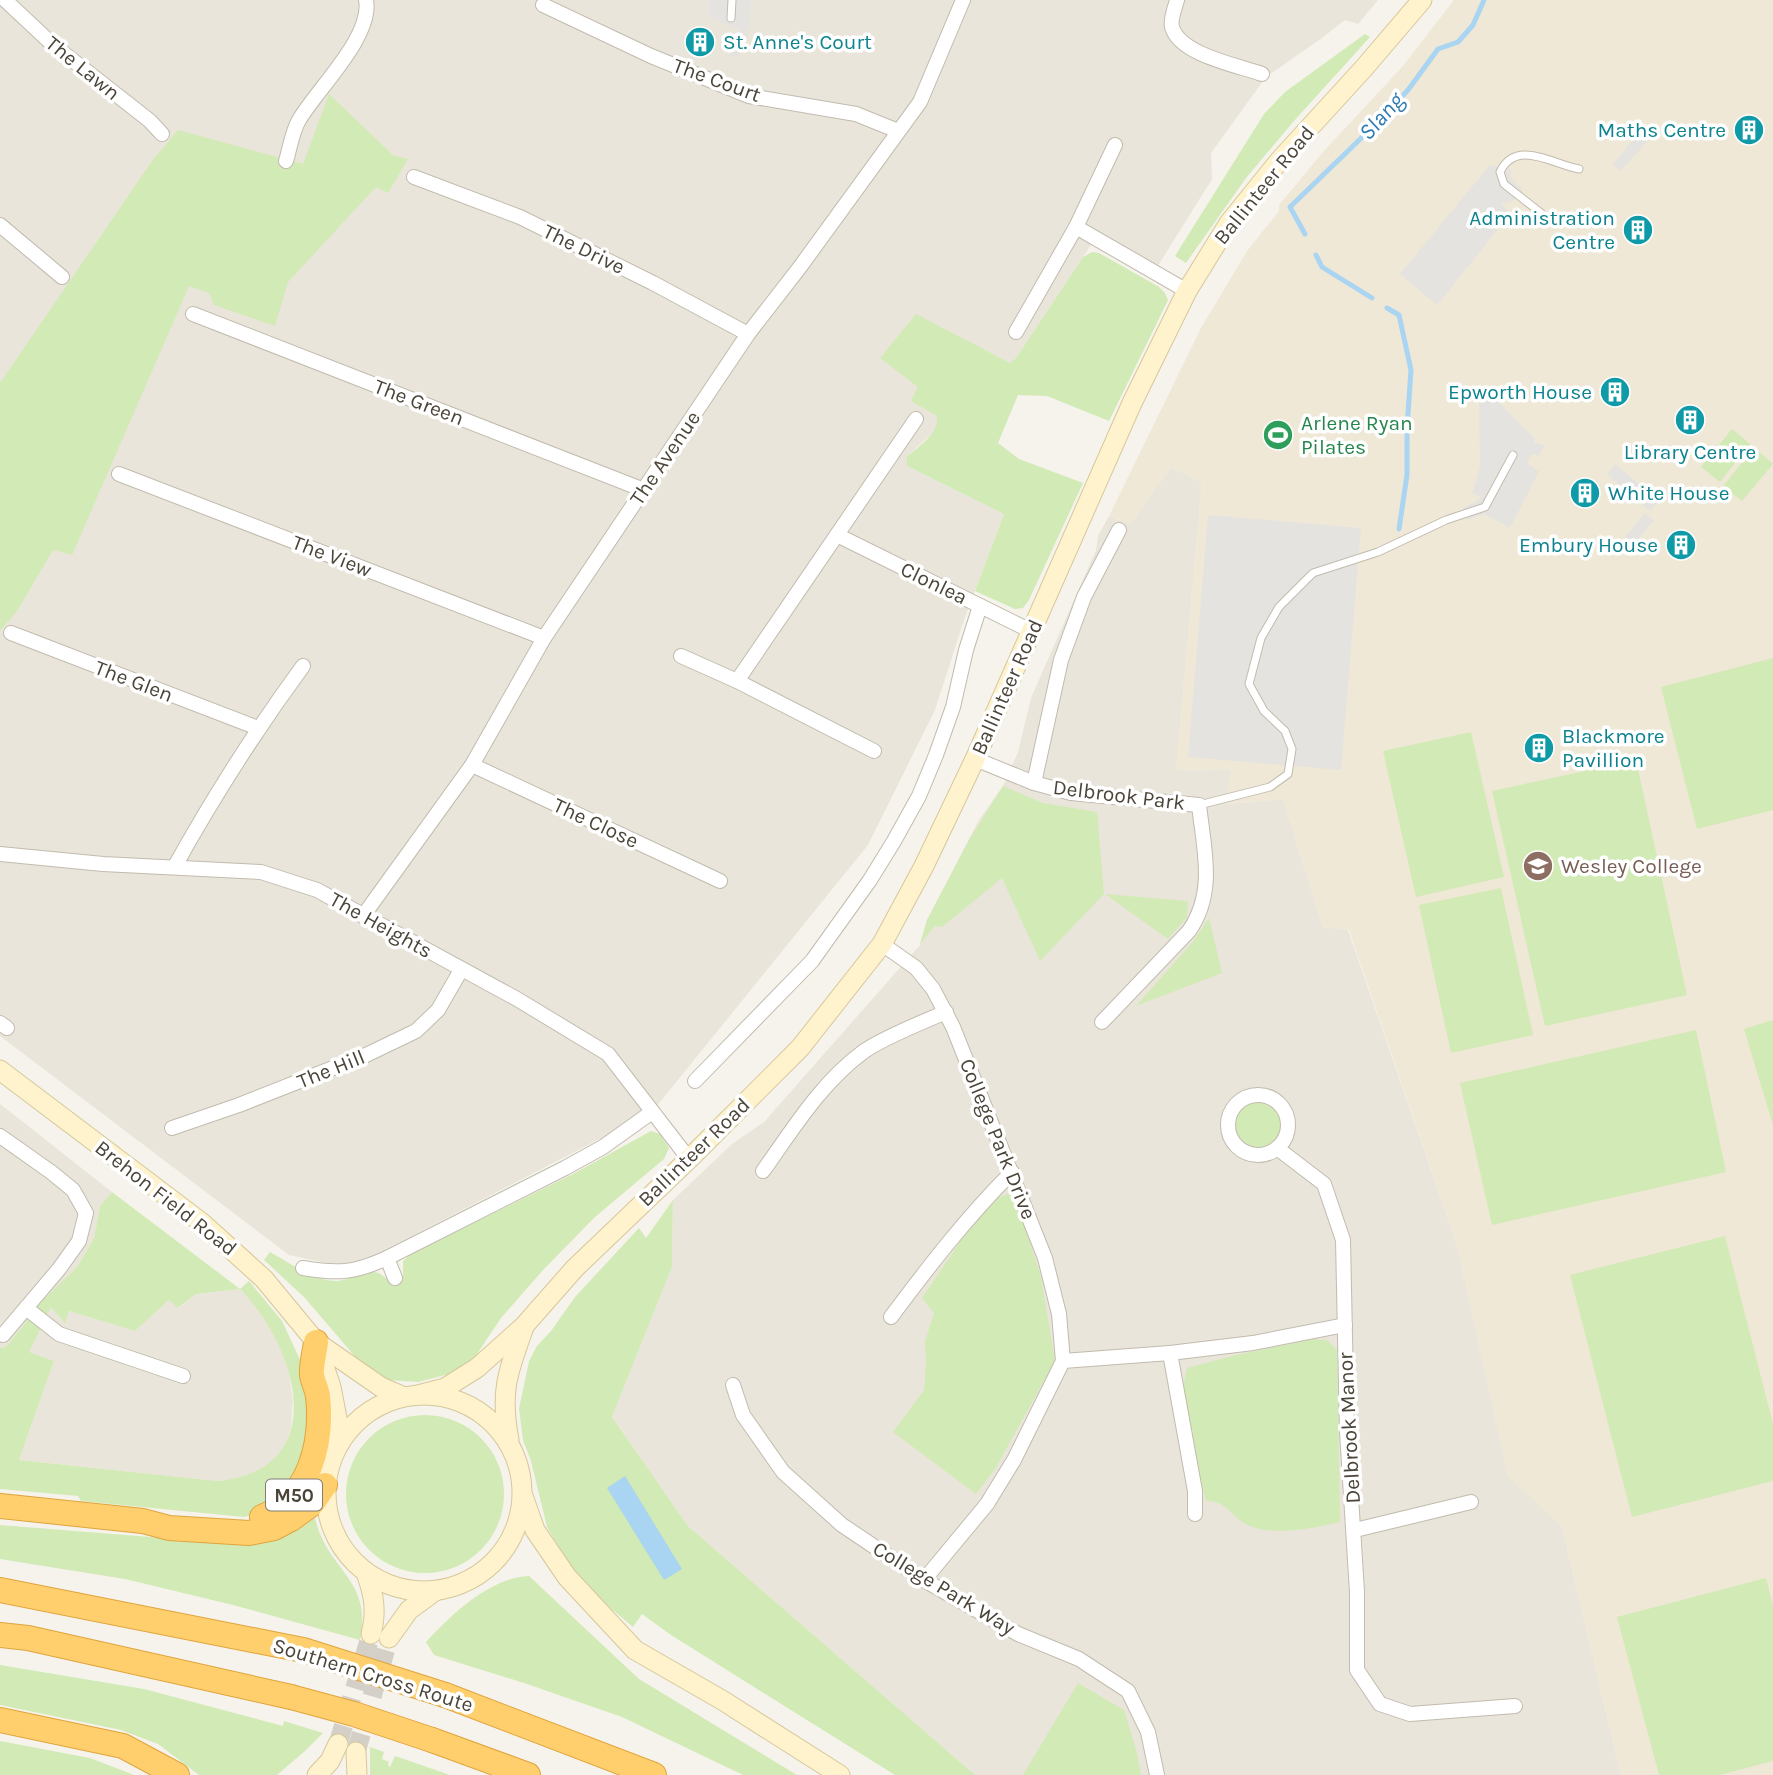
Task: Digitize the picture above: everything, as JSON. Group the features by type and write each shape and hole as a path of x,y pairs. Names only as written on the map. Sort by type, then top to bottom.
{"highway":[{"name":"M50","path":"144,1521 169,1516 211,1521 247,1520 276,1511 288,1502 310,1467 318,1440 318,1392 312,1375 316,1342"},
{"name":"M50","path":"0,1506 144,1521 169,1528 248,1533 274,1528 291,1519 312,1504 326,1485"},
{"name":"Southern Cross Route","path":"0,1590 303,1650 445,1695 654,1775"},
{"name":"Southern Cross Route","path":"0,1635 28,1638 291,1697 354,1714 528,1775"},
{"path":"0,1720 123,1746 177,1775"}],"main road":[{"name":"Ballinteer Road","path":"411,1396 445,1388 477,1368 524,1326 575,1268 800,1048 881,944 924,866 975,759 1132,403 1187,290 1229,223 1279,161 1422,0"},
{"name":"Brehon Field Road","path":"0,1070 201,1222 264,1279 316,1342 370,1380 411,1396"},
{"name":"Ballinteer Road","path":"509,1444 503,1412 506,1376 524,1326"},
{"name":"Brehon Field Road","path":"316,1342 331,1387 338,1423 335,1450"},
{"path":"523,1494 515,1531 496,1562 473,1579 435,1591 422,1592 398,1589 366,1573 350,1558 338,1541 327,1512 326,1485 335,1450 343,1436 368,1412 387,1402 411,1396 447,1398 470,1407 490,1420 509,1444 520,1473 523,1494 535,1530 567,1577 635,1650 722,1700 840,1775"},
{"path":"366,1573 374,1596 380,1636 435,1591"},
{"path":"317,1775 347,1748 357,1775"}],"street":[{"name":"The Lawn","path":"5,0 52,44 150,121 162,134"},
{"path":"286,161 297,124 314,96 349,52 362,29 368,8 366,0"},
{"name":"The Avenue","path":"363,916 472,765 544,638 748,334 920,102 963,0"},
{"path":"1177,0 1171,24 1178,40 1198,52 1262,74"},
{"name":"The Court","path":"543,5 651,56 749,96 856,114 898,131"},
{"path":"1016,332 1076,227 1115,145"},
{"name":"The Drive","path":"414,177 520,217 748,334"},
{"path":"0,225 62,277"},
{"path":"1076,227 1187,290"},
{"name":"The Green","path":"193,313 645,490"},
{"path":"737,681 916,419"},
{"name":"The View","path":"119,474 544,638"},
{"name":"Delbrook Park","path":"1034,783 1061,660 1084,597 1119,530"},
{"name":"Clonlea","path":"837,535 1031,631"},
{"name":"Ballinteer Road","path":"695,1081 812,961 870,880 894,841 919,796 936,755 953,707 966,650 980,606"},
{"name":"The Glen","path":"11,634 258,728"},
{"path":"681,656 737,681 874,751"},
{"path":"175,866 214,797 258,728 303,666"},
{"name":"Delbrook Park","path":"975,759 1034,783 1071,793 1199,805 1207,883 1197,919 1189,931 1102,1022"},
{"name":"The Close","path":"472,765 720,881"},
{"name":"The Heights","path":"0,855 103,864 261,872 317,890 565,1026 608,1054 689,1159"},
{"name":"College Park Drive","path":"881,944 916,968 933,989 971,1068 985,1110 1045,1258 1059,1314 1063,1361"},
{"name":"The Hill","path":"172,1128 366,1055 416,1031 438,1010 461,970"},
{"path":"762,1171 809,1106 864,1050 946,1012"},
{"path":"1258,1094 1269,1096 1281,1105 1288,1124 1286,1135 1277,1148 1257,1155 1236,1146 1230,1137 1227,1122 1230,1111 1239,1100 1258,1094"},
{"path":"303,1268 335,1274 368,1267 565,1168 603,1147 652,1112"},
{"path":"0,1136 73,1190 86,1213 79,1241 4,1335"},
{"name":"Delbrook Manor","path":"1277,1148 1324,1184 1343,1240 1347,1432 1355,1530 1357,1670 1380,1704 1410,1714 1515,1706"},
{"path":"891,1317 954,1235 1012,1172"},
{"path":"387,1258 395,1278"},
{"path":"26,1308 59,1334 183,1376"},
{"name":"Delbrook Manor","path":"1170,1353 1253,1343 1345,1325"},
{"path":"924,1580 987,1504 1030,1429 1063,1361 1170,1353 1195,1491 1195,1514"},
{"name":"College Park Way","path":"733,1385 743,1415 783,1472 842,1525 924,1580 1018,1634 1079,1659 1128,1691 1148,1732 1157,1775"},
{"name":"Delbrook Manor","path":"1355,1530 1471,1502"}],"lane":[{"path":"731,18 732,0"},
{"path":"1541,213 1504,184 1500,172 1503,166 1517,156 1527,155 1550,159 1579,169"},
{"path":"1199,805 1270,788 1288,774 1292,749 1285,731 1264,711 1249,684 1261,638 1279,607 1313,573 1378,552 1446,520 1485,506 1513,455"}],"shaded area":[{"path":"0,0 1378,0 1358,24 1345,20 1266,77 1211,153 1212,179 1151,277 1091,245 1016,358 906,457 907,466 1004,514 965,617 935,710 868,845 652,1112 373,1256 347,1263 326,1263 289,1255 0,1036"},
{"path":"709,0 751,0 748,37 739,55 728,56 741,30 709,16"},
{"name":"Wesley College","path":"1454,0 1773,0 1773,1775 1621,1775 1562,1527 1508,1476 1457,1245 1349,930 1323,927 1283,799 1226,804 1231,769 1176,770 1202,482 1171,467 1130,524 1109,516 1201,328 1247,251 1279,211 1279,205 1322,153 1402,67"},
{"path":"1641,130 1650,138 1621,171 1613,164"},
{"path":"1490,165 1511,169 1511,178 1523,190 1514,200 1501,204 1511,213 1437,305 1400,274"},
{"path":"1493,396 1534,438 1534,442 1544,446 1539,456 1533,454 1527,462 1539,471 1510,528 1484,514 1467,520 1463,508 1481,497 1472,493 1480,467 1479,404"},
{"path":"1615,464 1659,501 1650,511 1607,474"},
{"path":"1171,467 1202,482 1176,770 1231,769 1227,804 1283,799 1323,927 1348,930 1457,1245 1508,1475 1562,1527 1621,1775 975,1775 688,1526 612,1417 672,1267 673,1200 732,1144 764,1122 920,945 927,920 979,820 1003,786 1018,752 1031,698 1096,550 1098,536 1109,516 1130,524"},
{"path":"1645,513 1654,520 1634,545 1625,537"},
{"path":"1208,515 1361,528 1341,770 1188,757"},
{"path":"0,1104 112,1192 100,1206 94,1238 78,1266 44,1299 6,1347 0,1348"},
{"path":"240,1289 255,1304 279,1343 289,1373 293,1402 286,1445 263,1469 238,1479 217,1481 19,1460 54,1361 28,1352 51,1307 65,1322 69,1311 135,1331 169,1300 179,1308 196,1294"}],"green space":[{"path":"1365,34 1370,37 1246,178 1186,263 1175,256 1264,114 1285,92"},
{"path":"329,94 393,155 408,159 388,193 376,187 288,282 275,326 214,305 209,293 189,286 72,555 53,550 17,611 0,631 0,383 152,161 178,130 303,164"},
{"path":"1092,252 1099,253 1159,287 1168,300 1109,421 1047,396 1018,395 998,443 1019,459 1083,483 1029,600 1023,608 1015,609 975,591 1004,514 907,466 906,457 935,429 937,416 911,401 918,387 880,358 916,314 1010,363 1016,358 1083,257"},
{"path":"1732,429 1750,444 1720,482 1701,467"},
{"path":"1754,448 1773,464 1742,501 1723,486"},
{"path":"1773,658 1773,810 1697,829 1661,687"},
{"path":"1471,732 1504,877 1416,897 1383,751"},
{"path":"1636,760 1687,995 1545,1026 1492,791"},
{"path":"1003,786 1043,803 1097,812 1104,894 1040,961 1002,878 942,927 935,926 920,944 927,920 970,838"},
{"path":"1501,888 1533,1035 1451,1053 1419,905"},
{"path":"1105,894 1188,901 1187,917 1168,939"},
{"path":"1209,918 1222,973 1136,1006 1192,943"},
{"path":"1773,1020 1773,1125 1744,1029"},
{"path":"1696,1030 1726,1172 1492,1225 1460,1083"},
{"path":"1258,1100 1275,1108 1283,1125 1275,1142 1258,1150 1241,1142 1233,1125 1241,1108"},
{"path":"651,1131 660,1134 669,1148 664,1159 595,1217 501,1318 475,1357 449,1374 418,1382 388,1380 364,1367 304,1297 264,1260 270,1252 302,1271 328,1280 344,1280 369,1272 375,1272 388,1280 403,1279 403,1261 411,1254 573,1174"},
{"path":"112,1192 240,1289 249,1281 282,1321 308,1377 314,1406 298,1478 257,1514 244,1517 81,1501 78,1496 0,1489 0,1348 6,1347 44,1299 78,1266 94,1238 100,1206","holes":["240,1289 277,1342 289,1373 294,1403 291,1431 278,1455 254,1472 217,1481 19,1460 54,1361 29,1352 51,1307 65,1323 69,1311 135,1331 169,1300 178,1308 196,1294"]},
{"path":"1008,1194 1016,1199 1041,1277 1055,1361 995,1469 976,1494 893,1432 924,1390 925,1341 934,1313 922,1298 962,1239 997,1198"},
{"path":"673,1200 672,1267 612,1417 688,1526 975,1775 895,1775 671,1635 642,1614 633,1627 602,1601 572,1569 547,1527 531,1461 523,1440 519,1409 529,1361 537,1346 575,1297 639,1228 646,1238"},
{"path":"1725,1236 1773,1424 1773,1481 1632,1517 1570,1275"},
{"path":"1313,1339 1327,1340 1337,1350 1340,1522 1294,1530 1258,1529 1242,1522 1219,1503 1206,1501 1193,1432 1182,1393 1187,1368"},
{"path":"425,1415 455,1421 481,1438 498,1464 504,1494 498,1524 481,1550 455,1567 425,1573 395,1567 369,1550 352,1524 346,1494 352,1464 369,1438 395,1421"},
{"path":"315,1518 329,1551 355,1589 362,1619 360,1640 125,1579 0,1559 0,1525 251,1545 285,1536"},
{"path":"529,1576 639,1679 797,1775 743,1775 622,1717 434,1655 426,1642 459,1609 500,1583"},
{"path":"1766,1578 1773,1606 1773,1761 1719,1775 1659,1775 1617,1617"},
{"path":"0,1665 144,1689 283,1726 284,1721 323,1733 277,1775 199,1775 158,1744 121,1730 0,1705"},
{"path":"1078,1683 1124,1710 1141,1775 1023,1775"},
{"path":"0,1741 90,1758 134,1775 0,1775"},
{"path":"370,1747 384,1752 382,1759 389,1762 390,1767 395,1756 450,1775 370,1775"}],"water":[{"path":"625,1476 682,1569 664,1580 607,1488"}],"waterway":[{"name":"Slang","path":"1305,234 1290,207 1381,119 1408,90 1438,49 1458,42 1473,25 1484,0"},
{"name":"Slang","path":"1316,255 1322,267 1372,298"},
{"name":"Slang","path":"1387,308 1399,315 1411,370 1407,475 1399,529"}],"tunnel":[{"path":"338,1744 371,1634"},
{"path":"356,1752 389,1638"}],"place":[{"name":"St. Anne's Court","path":"700,42"},
{"name":"Maths Centre","path":"1749,130"},
{"name":"Administration Centre","path":"1638,230"},
{"name":"Epworth House","path":"1615,392"},
{"name":"Library Centre","path":"1690,420"},
{"name":"Arlene Ryan Pilates","path":"1278,435"},
{"name":"White House","path":"1585,493"},
{"name":"Embury House","path":"1681,545"},
{"name":"Blackmore Pavillion","path":"1539,748"},
{"name":"Wesley College","path":"1538,866"}]}
